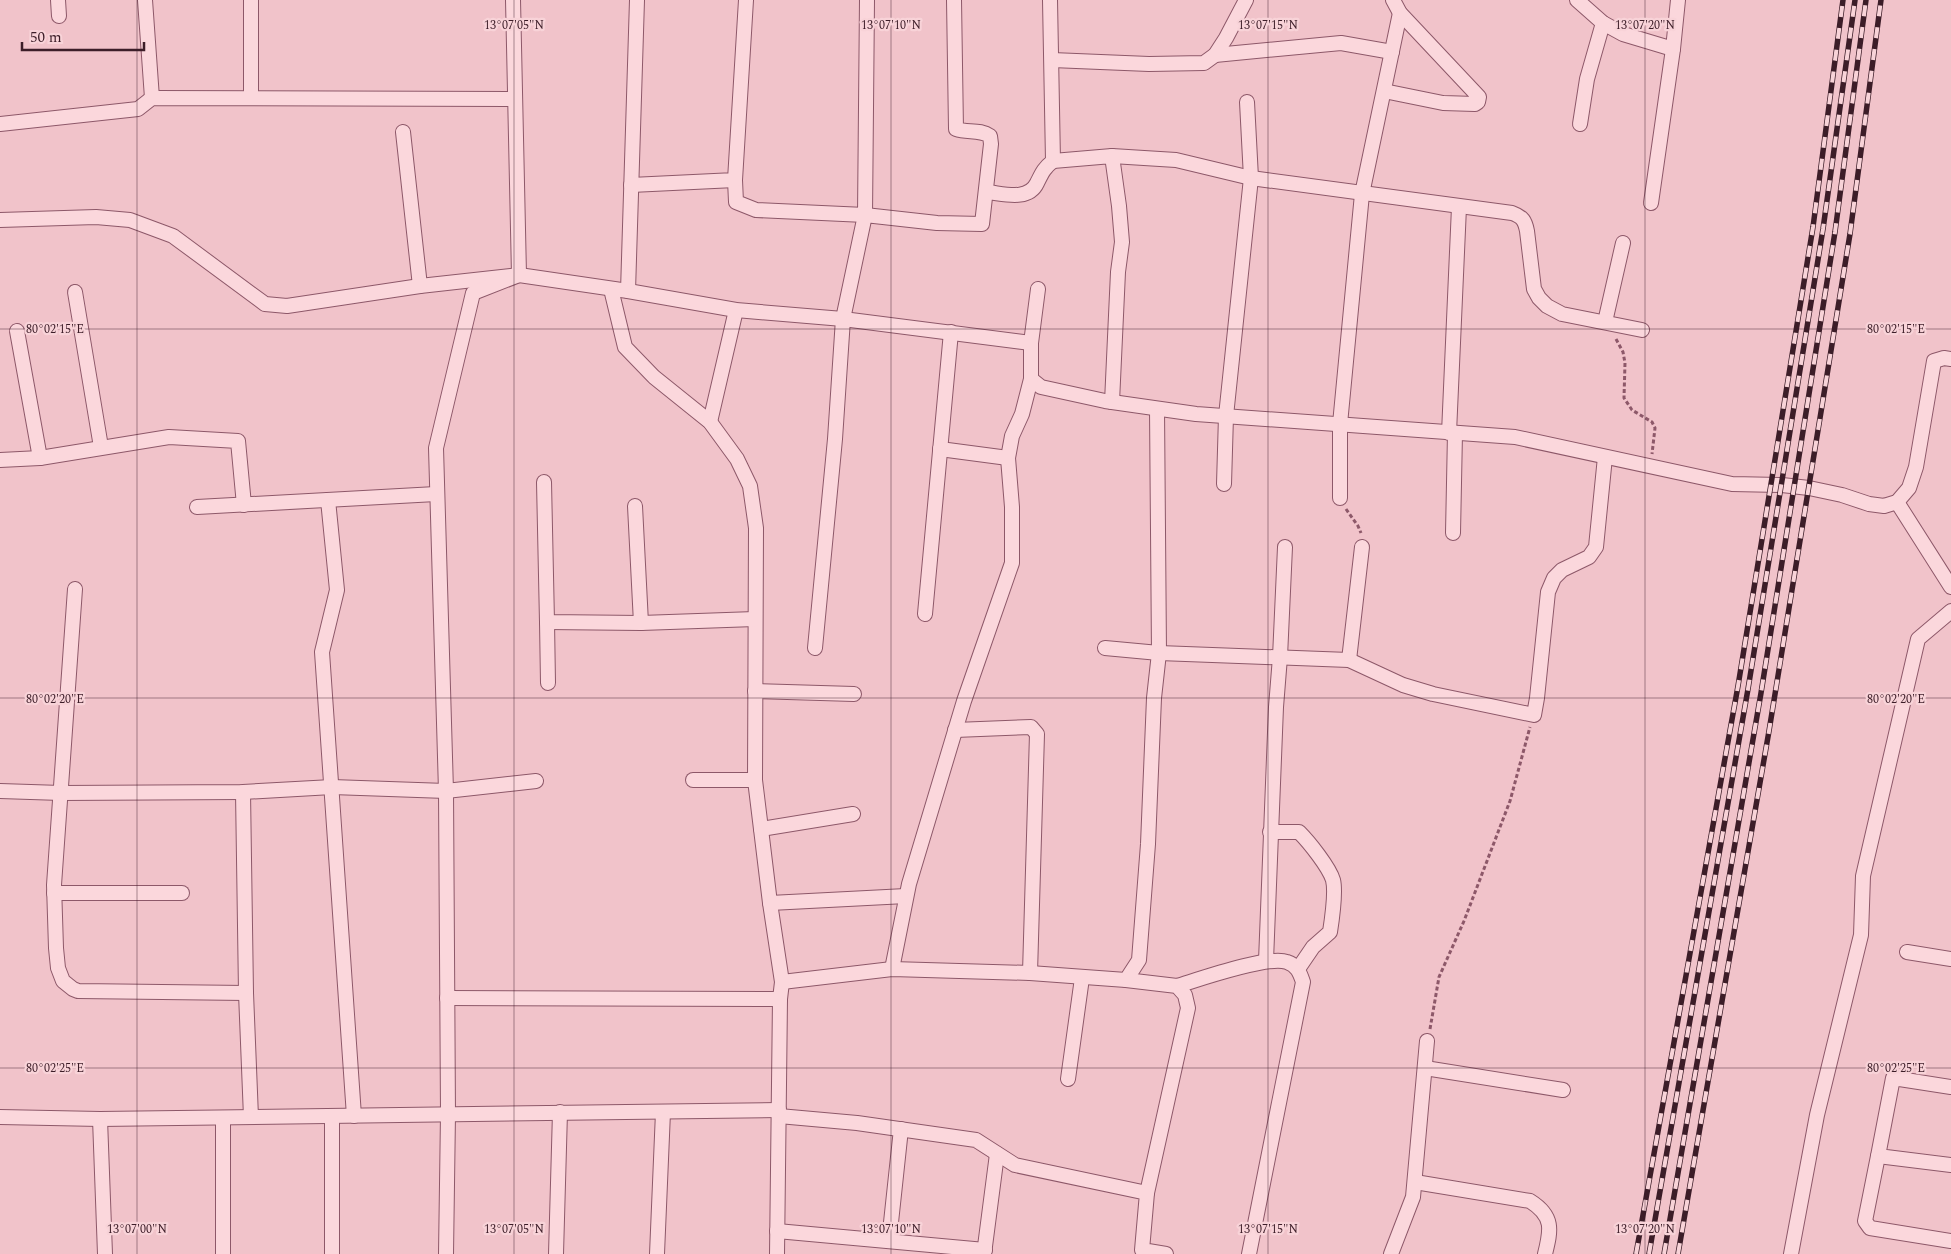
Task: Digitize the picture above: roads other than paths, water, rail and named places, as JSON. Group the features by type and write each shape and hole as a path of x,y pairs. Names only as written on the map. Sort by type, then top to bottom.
{"street":[{"path":"58,0 59,16"},
{"path":"145,0 152,98"},
{"path":"251,0 251,98"},
{"path":"513,0 518,275"},
{"path":"628,291 637,0"},
{"path":"746,0 735,180 736,202 756,210 865,216 937,223 982,224 991,144 990,136 984,132 963,131 956,128 954,0"},
{"path":"815,648 835,440 843,320 865,216 867,0"},
{"path":"1050,0 1053,161"},
{"path":"1052,60 1112,64 1204,63 1215,55 1246,0"},
{"path":"1384,91 1443,103 1474,104 1478,102 1479,97 1400,13 1393,0"},
{"path":"1577,0 1603,24 1635,38 1673,49"},
{"path":"1651,203 1673,49 1678,0"},
{"path":"1340,498 1340,424 1362,194 1400,13"},
{"path":"1580,124 1587,79 1603,24"},
{"path":"1215,55 1341,43 1392,52"},
{"path":"0,124 138,109 152,98 515,99"},
{"path":"1224,484 1226,416 1251,178 1247,102"},
{"path":"403,132 420,286"},
{"path":"986,192 1023,196 1029,193 1037,184 1040,174 1053,161 1112,156 1176,160 1251,178 1521,216 1527,231 1532,278 1539,298 1547,306 1562,314 1642,330"},
{"path":"1112,156 1122,242 1118,272 1112,402"},
{"path":"631,185 735,180"},
{"path":"1453,533 1452,433 1459,207"},
{"path":"0,220 96,217 130,220 173,236 265,304 286,306 420,286 518,275 628,291 736,310 951,332 1031,343"},
{"path":"1606,322 1623,243"},
{"path":"446,1254 448,1114 446,791 436,448 473,293 518,275"},
{"path":"611,289 625,347 654,377 710,422 737,459 750,486 756,528 755,780 782,982 780,999 777,1254"},
{"path":"892,969 906,896 955,730 1012,563 1012,507 1008,458 1012,436 1022,414 1031,379 1031,343 1038,289"},
{"path":"75,292 101,447"},
{"path":"710,422 736,310"},
{"path":"17,331 40,458"},
{"path":"925,614 951,332"},
{"path":"1031,379 1041,387 1112,402 1157,409 1226,416 1515,437 1732,484 1782,485 1808,488 1842,495 1868,504 1884,506 1897,502 1909,488 1916,467 1934,361 1944,358 1951,359"},
{"path":"1126,980 1139,960 1148,844 1154,698 1160,653 1157,409"},
{"path":"0,460 40,458 169,436 238,440 244,505"},
{"path":"940,449 1008,458"},
{"path":"1105,648 1160,653 1349,660 1403,685 1433,694 1534,715 1538,698 1548,592 1554,578 1562,570 1589,557 1596,547 1605,457"},
{"path":"544,482 548,683"},
{"path":"197,507 436,494"},
{"path":"328,500 337,590 322,652 354,1116"},
{"path":"1897,502 1951,587"},
{"path":"636,506 641,623"},
{"path":"1266,961 1270,832 1285,547"},
{"path":"1349,660 1362,547"},
{"path":"75,590 54,893 58,968 63,982 78,991 246,993"},
{"path":"1791,1254 1817,1115 1862,935 1863,876 1918,639 1951,611"},
{"path":"547,622 641,623 755,620"},
{"path":"755,690 854,694"},
{"path":"955,730 1031,727 1037,734 1030,974"},
{"path":"693,780 755,780"},
{"path":"0,791 61,793 242,792 332,787 446,791 536,781"},
{"path":"242,792 246,993 251,1117"},
{"path":"761,829 853,814"},
{"path":"1270,832 1299,832 1312,845 1333,880 1333,908 1330,932 1313,947 1298,969"},
{"path":"54,893 182,893"},
{"path":"770,903 906,896"},
{"path":"1907,952 1951,959"},
{"path":"782,982 892,969 1030,974 1126,980 1177,986 1266,961 1286,961 1298,969 1303,982 1249,1254"},
{"path":"1068,1078 1082,978"},
{"path":"1166,1254 1142,1252 1147,1193 1188,1008 1185,995 1177,986"},
{"path":"447,998 780,999"},
{"path":"1391,1254 1413,1197 1427,1041"},
{"path":"1425,1068 1563,1090"},
{"path":"1951,1087 1894,1078 1865,1221 1870,1228 1951,1241"},
{"path":"0,1117 100,1119 560,1112 779,1113 976,1140 1015,1165 1147,1193"},
{"path":"556,1254 560,1112"},
{"path":"657,1254 663,1112"},
{"path":"332,1116 332,1254"},
{"path":"222,1254 223,1118"},
{"path":"100,1119 105,1254"},
{"path":"889,1241 901,1129"},
{"path":"777,1231 985,1252 997,1154"},
{"path":"1878,1156 1951,1165"},
{"path":"1414,1182 1530,1201 1541,1208 1549,1220 1551,1232 1546,1254"}],"railway":[{"path":"1636,1254 1738,686 1813,227 1843,0"},
{"path":"1649,1254 1748,689 1823,229 1855,0"},
{"path":"1664,1254 1761,693 1835,232 1866,0"},
{"path":"1678,1254 1769,731 1850,234 1881,0"}]}
